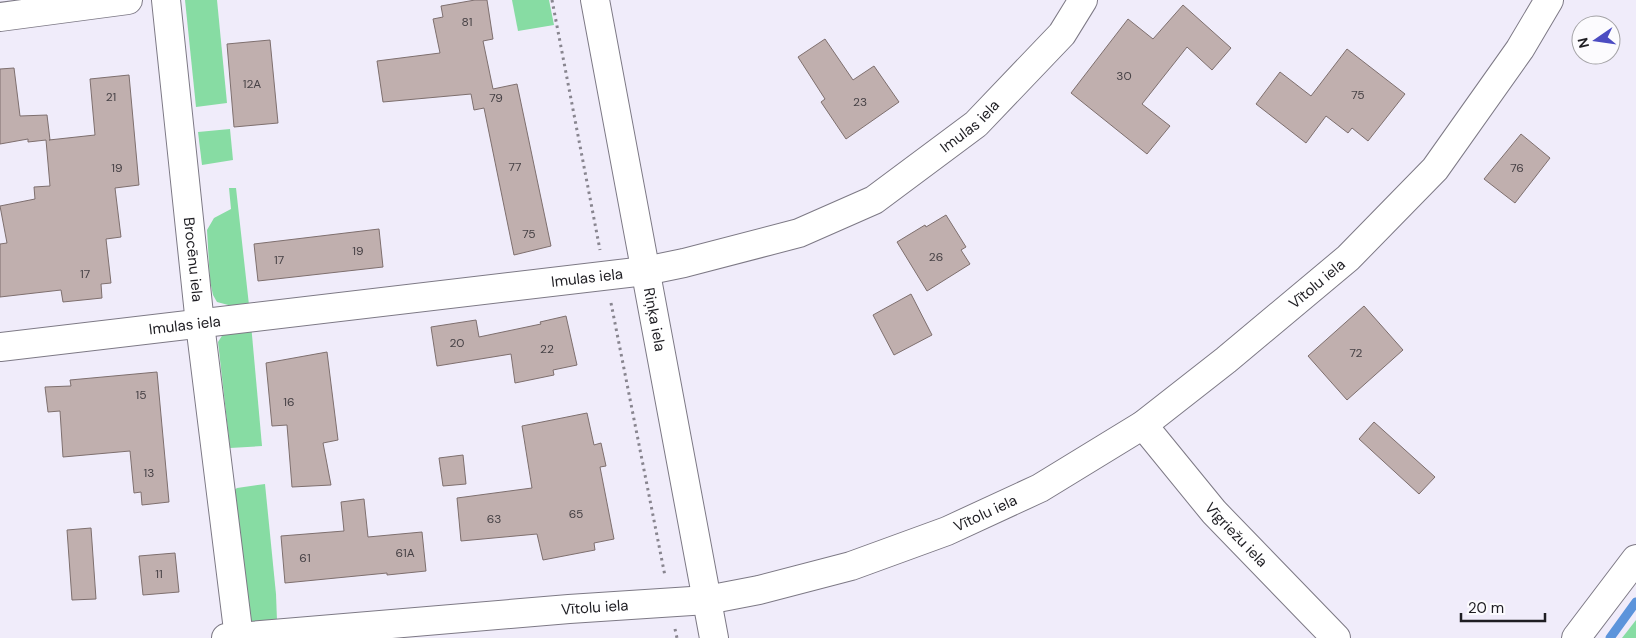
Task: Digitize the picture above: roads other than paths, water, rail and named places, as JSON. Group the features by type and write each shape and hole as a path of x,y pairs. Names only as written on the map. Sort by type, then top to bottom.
{"street":[{"path":"0,17 128,0"},
{"name":"Brocēnu iela","path":"166,0 234,638"},
{"name":"Riņķa iela","path":"595,0 714,638"},
{"name":"Imulas iela","path":"0,347 605,274 645,271 684,263 799,233 874,200 976,124 1062,34 1083,0"},
{"name":"Vītolu iela","path":"234,638 573,609 707,600 759,590 851,566 947,531 1040,488 1143,425 1226,360 1348,258 1435,169 1520,49 1549,0"},
{"name":"Vīgriežu iela","path":"1143,425 1214,512 1336,638"},
{"path":"1576,638 1636,559"}],"waterway":[{"path":"1610,638 1636,602"}]}
